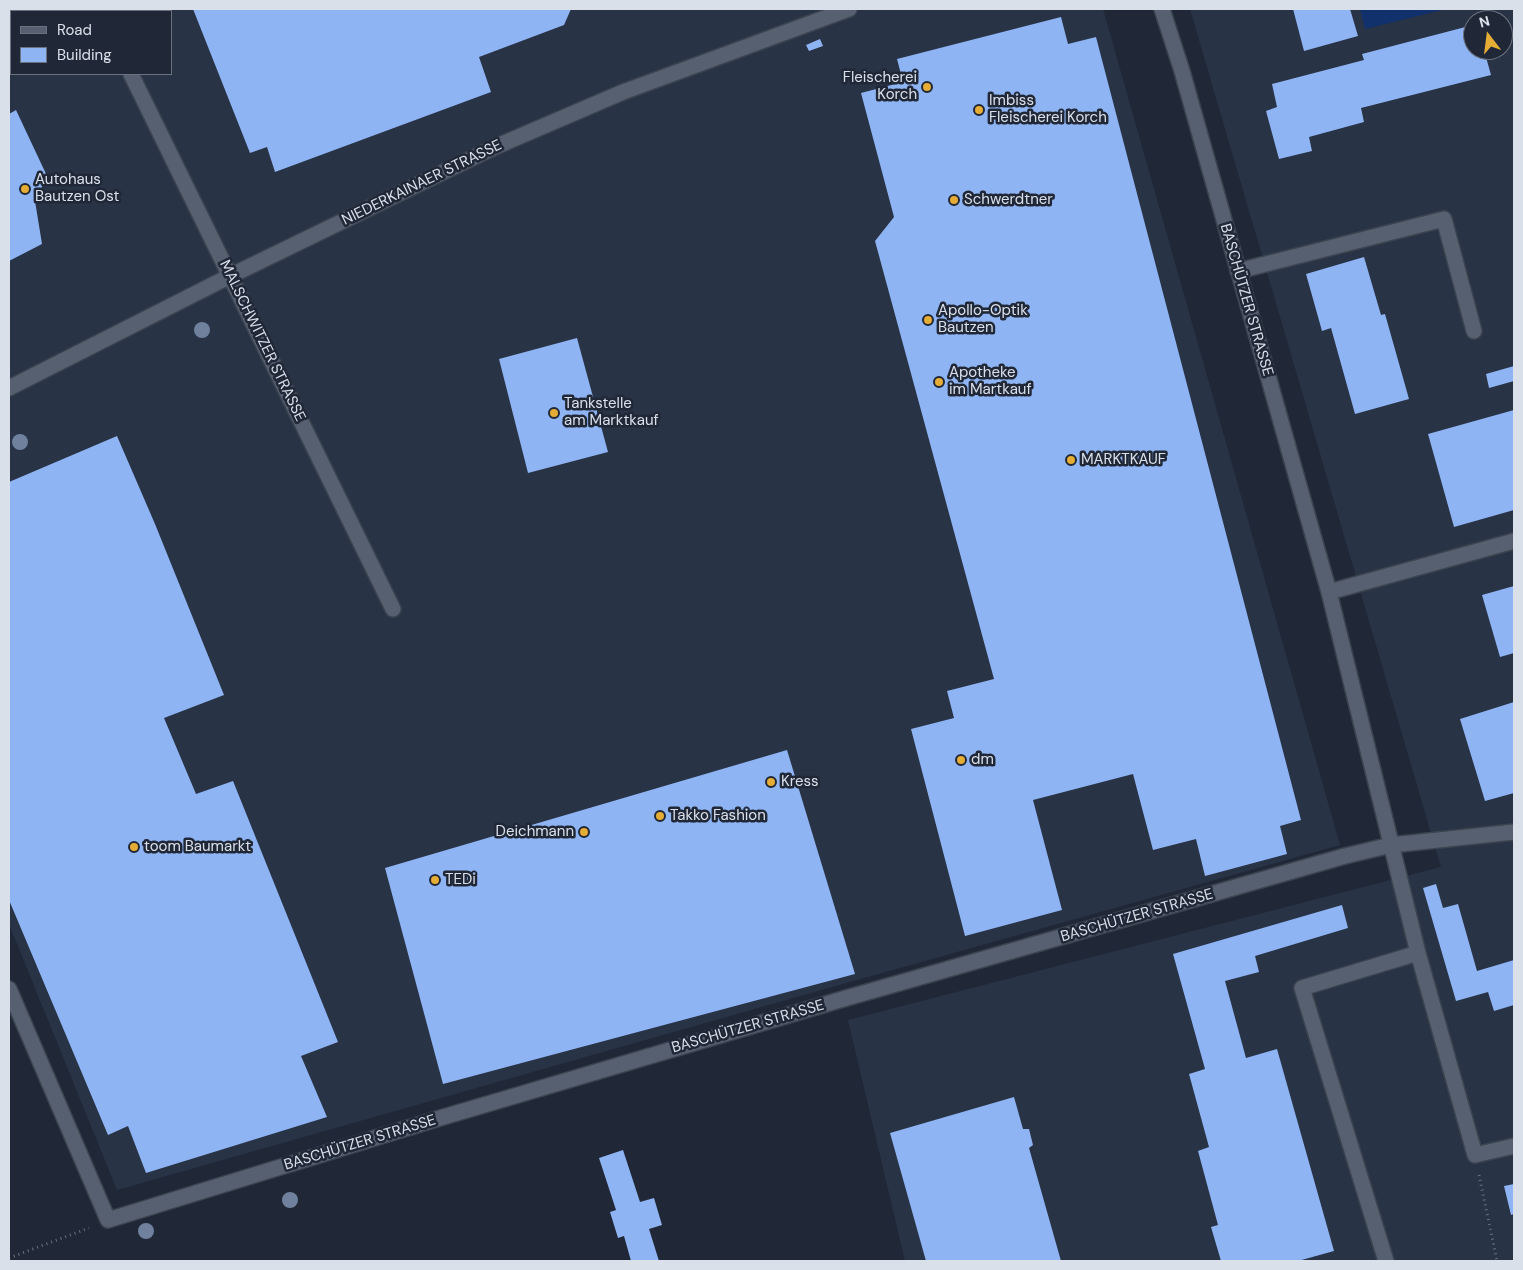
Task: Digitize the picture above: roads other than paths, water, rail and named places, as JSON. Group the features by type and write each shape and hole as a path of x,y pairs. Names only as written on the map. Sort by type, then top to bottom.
{"street":[{"name":"NIEDERKAINAER STRASSE","path":"9,388 230,276 504,143 623,92 849,9"},
{"name":"BASCHÜTZER STRASSE","path":"1162,9 1182,71 1329,592 1418,953 1475,1155 1514,1146"},
{"name":"MALSCHWITZER STRASSE","path":"131,75 392,609"},
{"path":"1238,271 1444,219 1474,331"},
{"path":"1329,592 1514,541"},
{"path":"1391,845 1514,832"},
{"name":"BASCHÜTZER STRASSE","path":"9,990 108,1220 440,1118 843,999 1345,856 1391,845"},
{"path":"1386,1261 1302,988 1418,953"}],"place":[{"name":"Fleischerei Korch","path":"927,87"},
{"name":"Imbiss Fleischerei Korch","path":"979,110"},
{"name":"Autohaus Bautzen Ost","path":"25,189"},
{"name":"Schwerdtner","path":"954,200"},
{"name":"Apollo-Optik Bautzen","path":"928,320"},
{"name":"Apotheke im Martkauf","path":"939,382"},
{"name":"Tankstelle am Marktkauf","path":"554,413"},
{"name":"MARKTKAUF","path":"1071,460"},
{"name":"dm","path":"961,760"},
{"name":"Kress","path":"771,782"},
{"name":"Takko Fashion","path":"660,816"},
{"name":"Deichmann","path":"584,832"},
{"name":"toom Baumarkt","path":"134,847"},
{"name":"TEDi","path":"435,880"}]}
